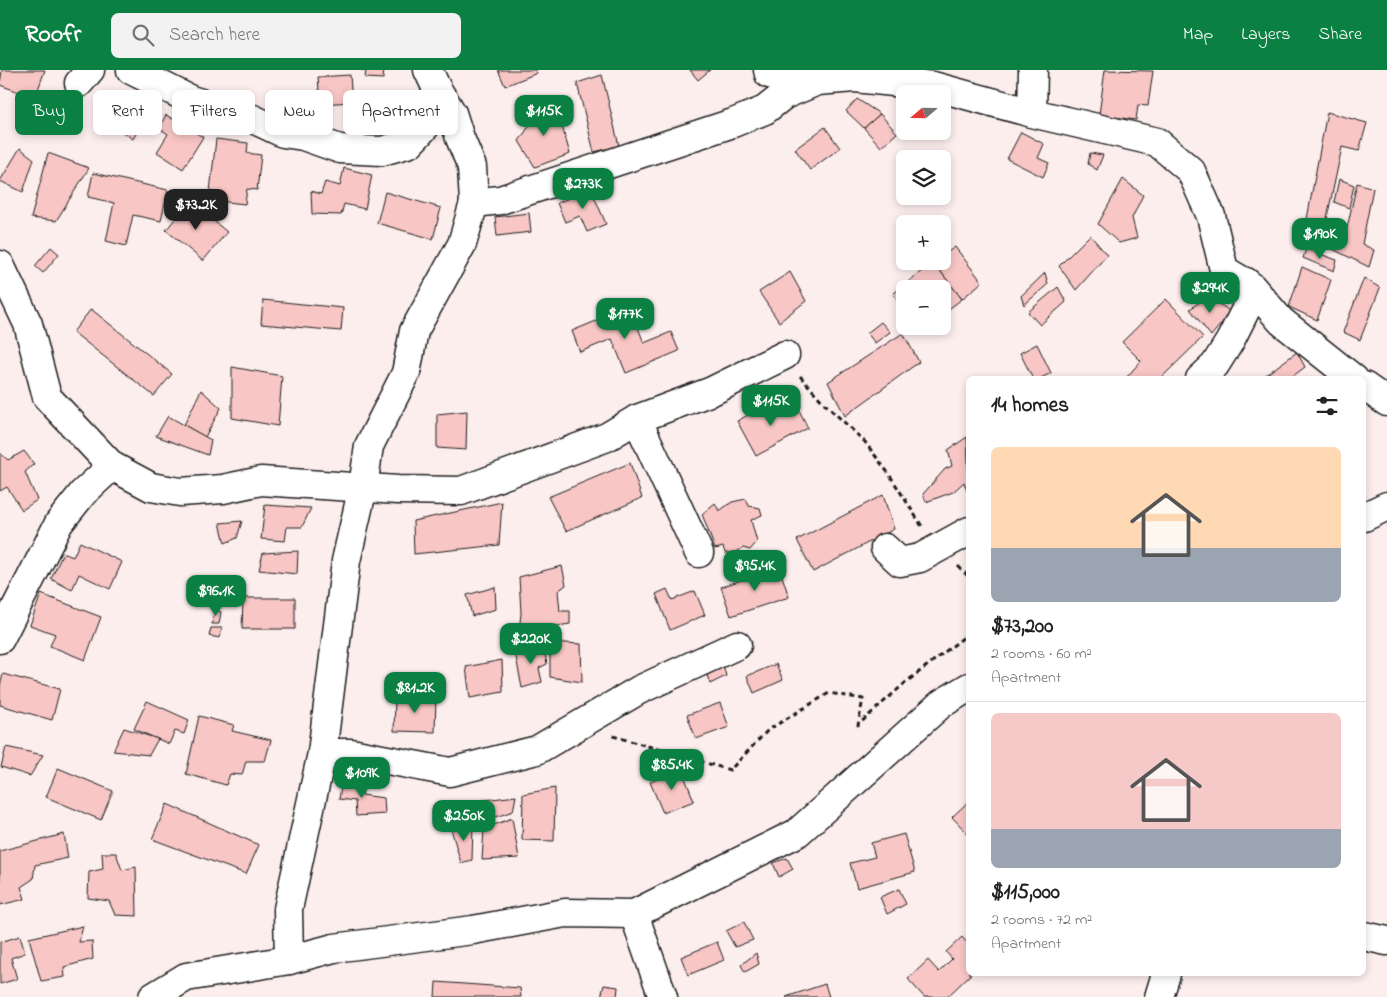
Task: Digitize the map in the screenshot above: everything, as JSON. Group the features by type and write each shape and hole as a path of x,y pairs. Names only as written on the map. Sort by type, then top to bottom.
{"street":[{"path":"131,70 191,100 253,119 283,132 303,136 340,149 382,150 410,143 425,127 432,79"},
{"path":"1032,112 1033,70"},
{"path":"733,124 766,90 769,72 788,79 817,81 855,78 933,86 1157,142 1191,171 1211,216 1224,270 1251,286 1281,321 1350,376"},
{"path":"289,960 288,909 322,753 346,561 363,487 370,446 406,373 414,332 462,244 474,202 472,167 452,113 432,79"},
{"path":"474,202 500,200 733,124 765,110 784,95 817,81"},
{"path":"0,265 28,324 48,396 112,466 151,487 180,492 223,489 261,481 398,490 461,491 606,437 637,419 712,391 785,355"},
{"path":"1203,376 1215,365 1230,341 1246,307 1246,282"},
{"path":"1366,387 1387,402"},
{"path":"637,419 699,553"},
{"path":"0,639 59,523 83,493 112,466"},
{"path":"1366,517 1387,506"},
{"path":"885,548 900,562 920,558 966,533"},
{"path":"322,753 351,753 450,772 537,750 639,690 737,645"},
{"path":"152,997 186,977 289,960 334,948 473,930 565,913 634,914 797,833 941,704 966,688"},
{"path":"634,914 663,997"},
{"path":"1366,936 1387,941"},
{"path":"1159,997 1165,976"}],"path":[{"path":"785,355 824,403 865,442 889,474 918,522 966,574"},
{"path":"579,725 730,770 768,730 829,693 863,699 858,725 966,633"}],"building":[{"path":"2,70 45,70 38,90 15,91 0,85"},
{"path":"366,70 384,70 383,79 365,78"},
{"path":"498,70 536,70 537,73 505,86"},
{"path":"690,70 710,70 698,80"},
{"path":"1105,70 1153,71 1148,106 1138,105 1136,120 1099,115"},
{"path":"350,75 351,90 343,90 343,103 333,103 333,90 319,90 318,77"},
{"path":"602,75 619,146 594,152 577,83"},
{"path":"544,98 550,122 561,123 570,154 535,167 519,141 532,122 527,107"},
{"path":"857,99 880,114 864,128 846,111"},
{"path":"1327,112 1367,123 1359,151 1342,147 1327,218 1347,228 1357,183 1373,188 1362,244 1374,250 1369,267 1304,235"},
{"path":"880,114 896,134 881,147 864,128"},
{"path":"166,115 172,119 172,135 200,135 203,137 183,169 157,152 168,134 162,130 162,122"},
{"path":"825,127 840,148 810,170 795,149"},
{"path":"1021,132 1044,144 1038,158 1049,163 1043,177 1007,159"},
{"path":"127,135 135,135 133,139"},
{"path":"216,139 248,143 247,153 261,155 257,190 247,189 245,204 209,200"},
{"path":"20,148 34,159 23,192 0,181"},
{"path":"48,153 89,168 56,221 31,218"},
{"path":"1090,153 1103,155 1097,170 1088,164"},
{"path":"344,168 372,175 365,209 344,204 341,215 312,214 311,191 321,194 325,182 340,186"},
{"path":"93,173 168,190 161,221 133,215 126,246 106,241 114,203 88,197"},
{"path":"1123,179 1143,195 1132,218 1137,238 1119,243 1098,224"},
{"path":"1339,179 1354,185 1349,208 1334,202"},
{"path":"591,189 606,224 587,232 580,216 565,222 557,203"},
{"path":"385,192 441,208 433,239 377,223"},
{"path":"175,196 182,200 176,211 172,210"},
{"path":"190,201 227,232 203,261 166,230"},
{"path":"529,213 531,232 497,236 495,217"},
{"path":"1090,235 1107,255 1076,290 1059,266"},
{"path":"51,247 59,254 43,273 35,266"},
{"path":"955,247 982,282 962,299 951,285 951,280 947,280 939,270 951,270 951,250"},
{"path":"1306,249 1337,260 1334,271 1303,258"},
{"path":"1302,267 1331,280 1317,320 1289,307"},
{"path":"923,270 939,270 947,280 910,280"},
{"path":"790,272 806,301 779,322 759,292"},
{"path":"1045,273 1048,284 1024,305 1021,296"},
{"path":"1364,278 1380,288 1360,340 1343,332"},
{"path":"951,285 962,299 951,307"},
{"path":"1058,287 1066,302 1040,325 1028,312"},
{"path":"1208,296 1231,312 1211,336 1190,309"},
{"path":"1166,299 1203,337 1163,376 1128,376 1141,361 1122,342"},
{"path":"263,300 343,308 341,331 261,324"},
{"path":"630,307 644,343 671,332 679,351 626,373 612,339 580,352 572,331"},
{"path":"91,309 172,374 154,396 73,332"},
{"path":"881,322 890,332 875,343 867,333"},
{"path":"900,335 904,335 919,362 845,416 828,382"},
{"path":"1037,344 1051,373 1045,376 1032,376 1020,353"},
{"path":"1297,352 1305,367 1293,376 1264,376"},
{"path":"232,367 282,376 278,426 232,418"},
{"path":"201,390 221,408 205,437 184,425"},
{"path":"770,403 776,414 796,404 808,428 756,456 737,421"},
{"path":"467,411 466,450 437,448 437,414"},
{"path":"168,416 211,440 208,455 156,436"},
{"path":"966,438 966,488 964,482 953,492 926,502 923,494 945,469 952,466 948,450"},
{"path":"24,451 34,464 25,472 37,500 22,510 7,487 0,491 0,453 8,460"},
{"path":"630,463 642,498 566,531 548,497"},
{"path":"883,495 894,529 813,572 797,540"},
{"path":"746,499 749,506 760,508 762,515 751,520 757,542 750,550 743,548 734,553 725,553 723,547 715,549 702,514 715,503 719,511 732,502"},
{"path":"502,502 499,545 414,554 413,521"},
{"path":"265,505 311,508 302,527 287,527 285,541 261,539"},
{"path":"242,521 237,538 225,543 220,523"},
{"path":"80,542 122,562 110,589 79,574 72,590 51,579 63,553 73,557"},
{"path":"298,551 297,574 259,570 263,553"},
{"path":"562,566 566,585 558,591 560,611 570,611 570,624 519,632 521,613 519,577"},
{"path":"779,567 789,597 731,616 721,587"},
{"path":"495,587 496,609 472,616 467,595"},
{"path":"667,589 672,600 695,591 705,615 670,630 656,594"},
{"path":"41,594 101,617 85,660 50,646 55,634 30,625"},
{"path":"243,598 295,598 295,629 242,629"},
{"path":"214,609 221,612 219,624 212,624"},
{"path":"211,628 222,628 220,638 209,636"},
{"path":"550,642 581,644 582,682 550,677"},
{"path":"543,644 547,664 539,668 542,682 522,688 515,652"},
{"path":"502,660 503,692 470,698 466,667"},
{"path":"776,664 783,680 754,693 747,676"},
{"path":"723,665 726,676 710,684 707,675"},
{"path":"3,674 60,689 52,720 0,705 0,686"},
{"path":"395,697 436,698 435,732 394,731"},
{"path":"147,701 189,720 184,734 175,731 169,744 134,729"},
{"path":"720,703 729,727 696,739 687,715"},
{"path":"199,716 234,725 232,731 271,740 265,761 246,761 242,775 230,774 226,785 186,774"},
{"path":"124,728 158,739 149,755 113,751"},
{"path":"6,747 43,755 30,776 1,767"},
{"path":"58,768 113,791 101,820 46,797"},
{"path":"682,770 694,801 663,813 650,782"},
{"path":"365,780 362,795 384,798 385,814 356,816 355,801 339,799 342,781"},
{"path":"555,788 554,841 522,840 523,794"},
{"path":"516,796 513,811 473,825 469,802"},
{"path":"167,804 259,845 246,874 152,839"},
{"path":"966,804 966,832 952,817"},
{"path":"512,818 519,858 482,860 484,829"},
{"path":"473,825 472,860 461,863 451,829"},
{"path":"64,834 68,858 35,865 33,879 21,887 25,899 0,905 0,851"},
{"path":"904,834 915,872 857,888 850,863 875,857 871,843"},
{"path":"102,853 116,853 122,870 136,867 137,916 115,915 109,901 88,898 89,872 103,869"},
{"path":"787,858 793,869 779,877 773,863"},
{"path":"899,889 906,904 887,914 880,897"},
{"path":"744,922 753,940 735,947 726,931"},
{"path":"83,926 79,942 92,941 93,959 64,967 65,977 41,981 29,938"},
{"path":"20,936 25,953 11,958 17,979 0,984 0,942"},
{"path":"962,937 966,942 966,976 969,976 947,997 924,997 908,979 928,960 939,972 952,959 946,952"},
{"path":"717,942 724,960 688,975 681,957"},
{"path":"756,953 759,964 745,972 741,965"},
{"path":"436,982 520,988 521,997 435,997"},
{"path":"825,984 829,997 786,997"},
{"path":"604,985 618,987 617,997 601,997"}]}
